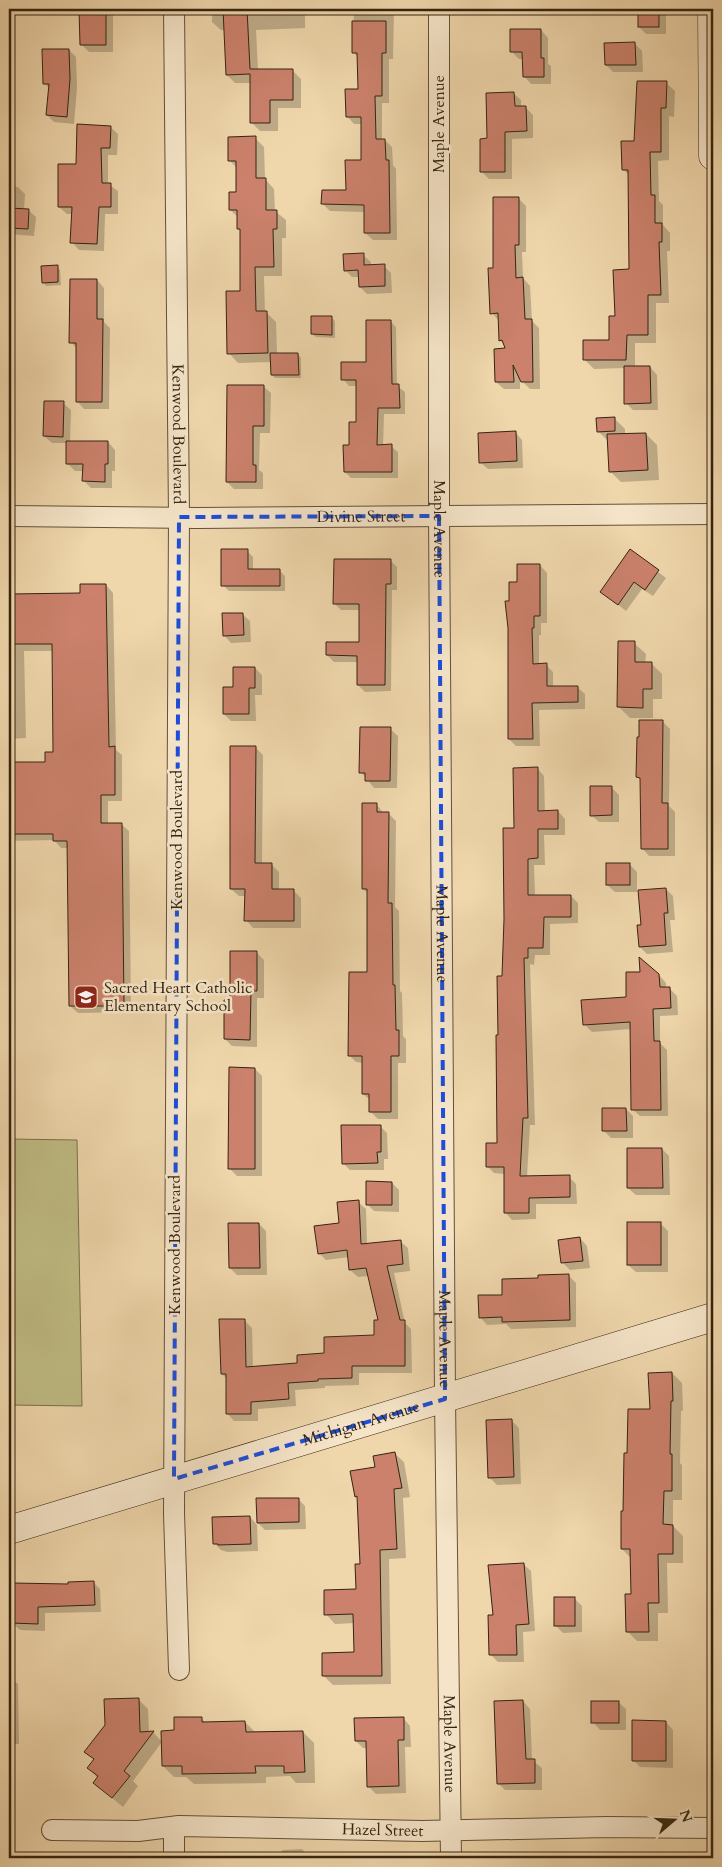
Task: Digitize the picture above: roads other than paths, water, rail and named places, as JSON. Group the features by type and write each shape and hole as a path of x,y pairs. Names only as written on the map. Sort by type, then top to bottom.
{"street":[{"name":"Kenwood Boulevard","path":"174,9 178,517 174,1513 179,1670"},
{"name":"Maple Avenue","path":"439,9 439,516 445,1399 451,1858"},
{"path":"712,9 713,156"},
{"name":"Divine Street","path":"9,516 713,514"},
{"name":"Michigan Avenue","path":"9,1530 713,1317"},
{"path":"174,1827 174,1858"},
{"name":"Hazel Street","path":"52,1830 138,1831 174,1827 422,1831 607,1827 713,1828"}],"place":[{"name":"Sacred Heart Catholic Elementary School","path":"86,997"}]}
